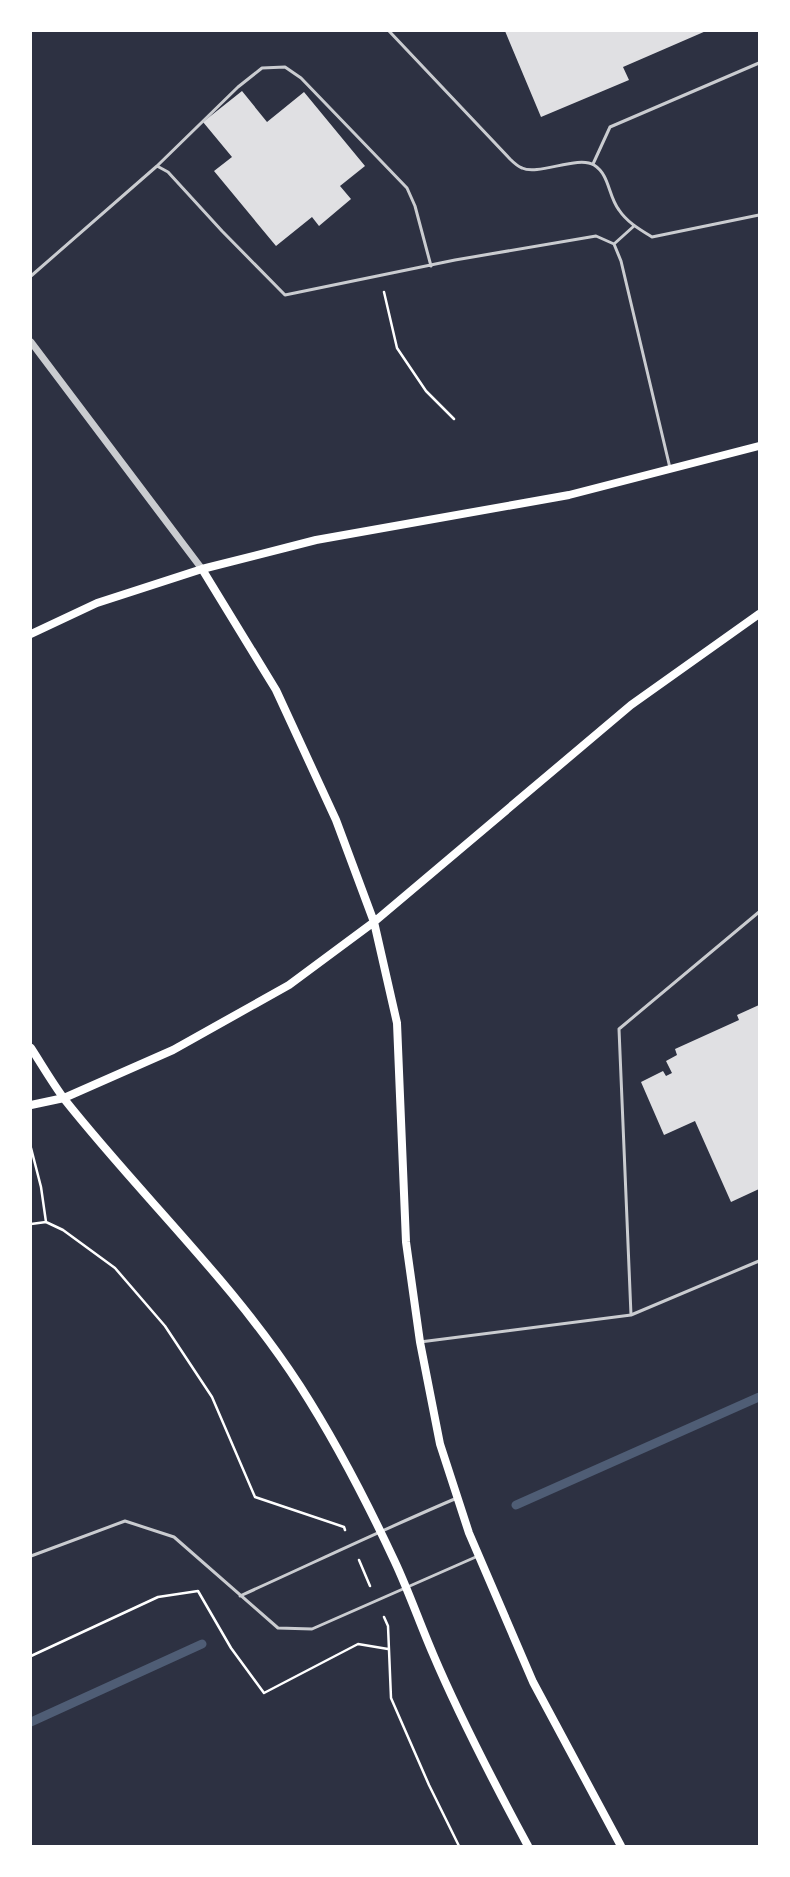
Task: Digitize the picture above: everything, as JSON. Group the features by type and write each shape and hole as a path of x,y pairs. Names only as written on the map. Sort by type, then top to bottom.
{"main road":[{"path":"31,634 97,603 202,569 316,540 570,496 759,446"},
{"path":"202,569 276,690 336,820 374,922 397,1023 406,1242 420,1342 440,1444 478,1556 533,1682 621,1846"},
{"path":"31,1105 64,1098 173,1050 289,985 374,922 631,705 759,614"},
{"path":"31,1048 64,1098 112,1157 196,1250 254,1319 300,1386 345,1461 380,1531 406,1588 433,1655 482,1760 528,1846"}],"street":[{"path":"31,342 202,569"}],"lane":[{"path":"389,31 510,159 522,169 534,170 573,163 593,164 604,175 618,209 634,226 652,237 759,215"},
{"path":"593,164 610,127 759,63"},
{"path":"31,276 157,166 238,88 262,68 285,67 301,78 407,188 415,206 431,266"},
{"path":"157,166 168,172 222,231 286,296 431,266 596,236 614,244 621,261 670,470"},
{"path":"614,244 634,226"},
{"path":"631,1315 619,1030 759,912"},
{"path":"420,1342 631,1315 759,1260"},
{"path":"240,1596 353,1546 380,1531 458,1498"},
{"path":"31,1556 125,1521 174,1537 278,1628 312,1629 478,1556"}],"path":[{"path":"381,276 397,348 426,392 454,419"},
{"path":"31,1148 42,1188 46,1222"},
{"path":"31,1224 46,1222 63,1230 115,1268 165,1326 212,1397 255,1496 344,1527 388,1626 391,1698 429,1785 459,1846"},
{"path":"31,1656 158,1596 198,1591 231,1648 264,1693 358,1644 388,1649"}],"building":[{"path":"505,31 706,31 623,67 629,80 541,117"},
{"path":"242,91 267,122 304,92 365,166 340,186 351,199 319,226 312,217 276,246 214,171 232,157 203,122"},
{"path":"759,1005 759,1189 731,1202 695,1121 664,1135 641,1082 663,1071 666,1076 672,1073 666,1061 677,1055 675,1049 739,1020 737,1015"}],"waterway":[{"path":"516,1505 759,1397"},
{"path":"31,1722 202,1644"}]}
